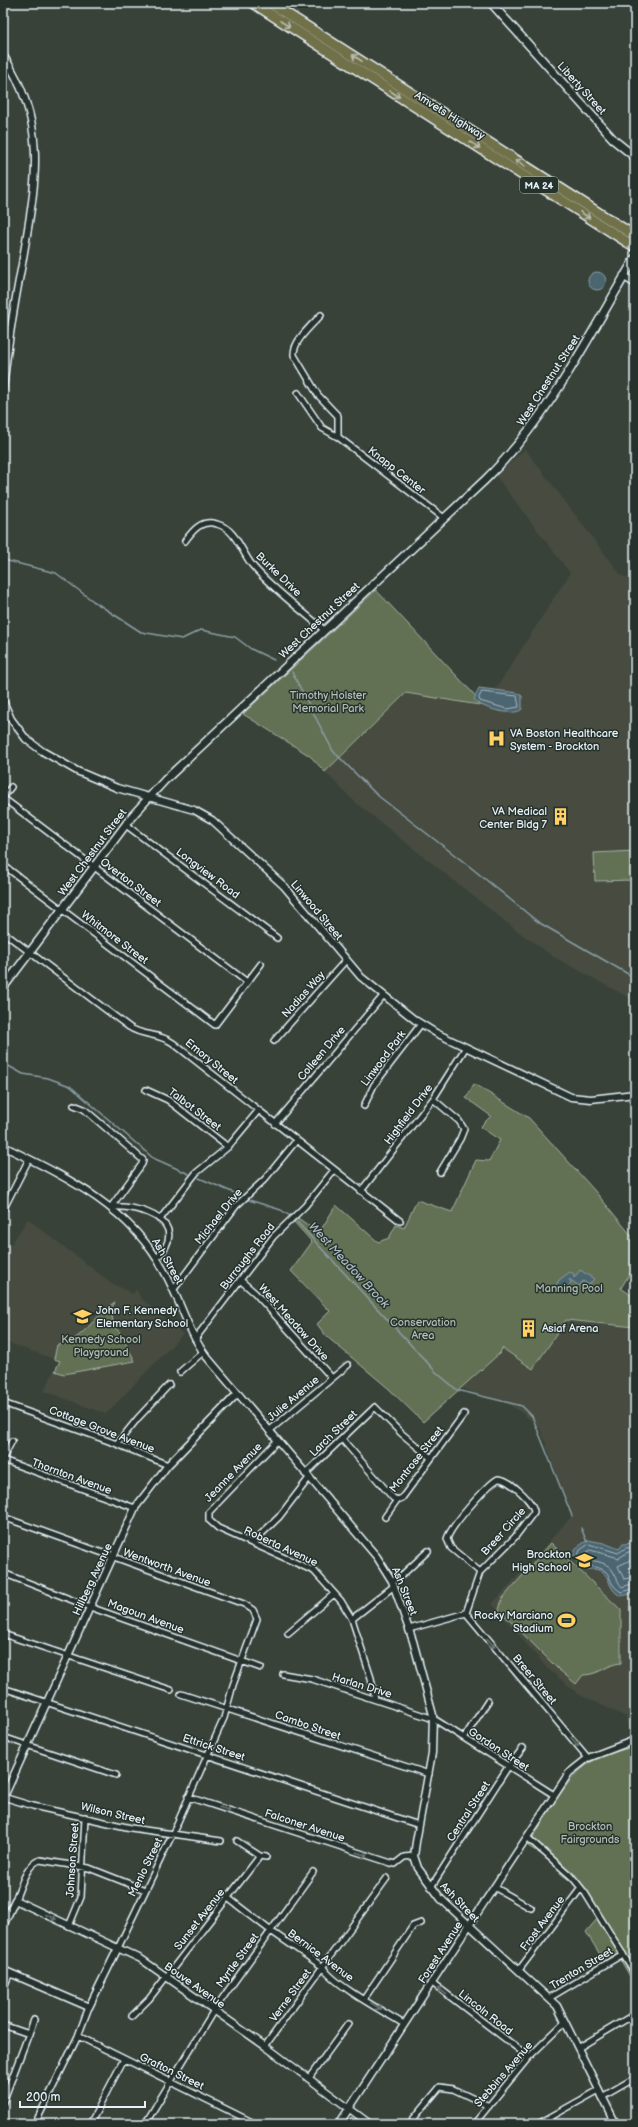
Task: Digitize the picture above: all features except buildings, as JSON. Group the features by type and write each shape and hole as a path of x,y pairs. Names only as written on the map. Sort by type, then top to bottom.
{"highway":[{"name":"Amvets Highway","path":"253,3 635,247"},
{"name":"Amvets Highway","path":"270,3 635,236"}],"main road":[{"name":"Liberty Street","path":"491,3 609,134 635,157"},
{"name":"West Chestnut Street","path":"3,988 126,825 149,797 179,766 502,462 538,418 562,382 635,258"},
{"path":"624,276 635,283"}],"street":[{"path":"3,55 18,82 28,109 35,142 36,164 33,197 10,328 3,390"},
{"path":"321,315 298,342 294,349 294,355 318,395 338,416 338,437"},
{"name":"Knapp Center","path":"298,393 322,428 338,437 444,518"},
{"name":"Burke Drive","path":"185,541 195,528 203,524 214,523 225,527 234,536 254,567 324,630"},
{"name":"Linwood Street","path":"3,701 18,730 42,751 92,778 194,810 216,824 284,886 361,977 383,996 421,1024 571,1097 591,1099 635,1094"},
{"path":"3,798 11,787"},
{"name":"Overton Street","path":"3,798 247,982"},
{"name":"Longview Road","path":"126,825 277,938"},
{"name":"Whitmore Street","path":"3,865 215,1025 247,982"},
{"name":"Emory Street","path":"3,932 133,1030 159,1035 173,1043 296,1141 400,1221"},
{"name":"Nadias Way","path":"274,1041 346,960"},
{"path":"247,982 261,964"},
{"name":"Colleen Drive","path":"275,1124 383,996"},
{"name":"Linwood Park","path":"364,1106 374,1086 421,1024"},
{"name":"Highfield Drive","path":"361,1191 433,1099 466,1047"},
{"name":"Talbot Street","path":"146,1090 168,1100 228,1147"},
{"path":"433,1099 459,1121 464,1129 463,1134 440,1172"},
{"path":"74,1105 84,1109 143,1160 142,1164 111,1207"},
{"path":"161,1218 196,1173 228,1147 258,1111"},
{"name":"Michael Drive","path":"174,1289 236,1206 268,1176 296,1141"},
{"name":"Ash Street","path":"3,1146 69,1180 111,1207 138,1232 157,1258 174,1289 195,1339 203,1352 377,1558 393,1583 409,1629 431,1702 434,1719 434,1743 414,1856 418,1868 431,1887 469,1926 557,2006 616,2124"},
{"path":"3,1210 29,1159"},
{"name":"Burroughs Road","path":"195,1339 273,1237 305,1206 334,1170"},
{"path":"111,1207 130,1208 161,1218 167,1227 168,1236 165,1247 157,1258"},
{"name":"West Meadow Drive","path":"240,1280 255,1293 332,1378"},
{"path":"180,1372 203,1352"},
{"name":"Julie Avenue","path":"269,1431 348,1365"},
{"path":"117,1444 138,1418 169,1385"},
{"name":"Hillberg Avenue","path":"3,1798 135,1508 168,1465 237,1394"},
{"name":"Cottage Grove Avenue","path":"3,1403 117,1444 168,1465"},
{"name":"Larch Street","path":"252,1543 279,1518 307,1476 375,1407 401,1433 431,1458"},
{"name":"Montrose Street","path":"385,1517 397,1500 402,1498 464,1414"},
{"path":"342,1439 393,1498 397,1500"},
{"name":"Jeanne Avenue","path":"209,1519 209,1512 277,1440"},
{"path":"3,1459 12,1441"},
{"name":"Thornton Avenue","path":"3,1459 135,1508"},
{"name":"Breer Circle","path":"466,1613 480,1572 515,1537 534,1512 533,1506 527,1499 502,1479 498,1479 490,1485 454,1525 448,1536 447,1541 451,1548 480,1572"},
{"name":"Wentworth Avenue","path":"3,1517 112,1558 244,1604 252,1609 256,1614"},
{"name":"Roberta Avenue","path":"209,1519 218,1528 310,1569 322,1579 352,1619 371,1678 375,1699"},
{"path":"352,1619 428,1551"},
{"name":"Magoun Avenue","path":"3,1573 90,1607 261,1668"},
{"path":"288,1633 334,1594"},
{"path":"409,1629 466,1613"},
{"name":"Breer Street","path":"466,1613 588,1758"},
{"name":"Menlo Street","path":"35,2124 78,2036 89,2007 172,1835 227,1709 242,1662 254,1632 257,1620 256,1614"},
{"path":"3,1634 68,1657 171,1690"},
{"name":"Harlan Drive","path":"283,1674 312,1679 434,1719"},
{"name":"Ettrick Street","path":"3,1688 419,1825"},
{"name":"Cambo Street","path":"181,1694 429,1774"},
{"path":"464,1738 488,1701"},
{"name":"Gordon Street","path":"434,1719 554,1795"},
{"path":"3,1737 116,1775"},
{"name":"Forest Avenue","path":"339,2124 569,1773 588,1758 635,1740"},
{"name":"Central Street","path":"431,1887 508,1767 523,1748"},
{"name":"Falconer Avenue","path":"188,1797 391,1863 395,1864 404,1857 414,1856"},
{"name":"Wilson Street","path":"3,1798 122,1826 172,1835 221,1841"},
{"name":"Johnson Street","path":"68,1926 81,1896 85,1817"},
{"path":"527,1838 582,1888 602,1918 635,1974"},
{"name":"Sunset Avenue","path":"132,2016 149,1999 228,1898 263,1857 237,1841"},
{"path":"3,1926 29,1869 37,1861 82,1866 117,1877 145,1890"},
{"name":"Myrtle Street","path":"145,2124 214,2010 313,1872"},
{"name":"Verne Street","path":"265,2046 387,1878"},
{"path":"494,1887 531,1908"},
{"name":"Frost Avenue","path":"519,1970 582,1888"},
{"name":"Bernice Avenue","path":"228,1898 271,1931 323,1966 327,1973 364,1999 404,2024"},
{"name":"Bouve Avenue","path":"15,1900 141,1959 265,2046 370,2124"},
{"path":"364,1999 413,1926 421,1923"},
{"name":"Trenton Street","path":"549,1998 623,1954"},
{"path":"3,1970 89,2007"},
{"path":"3,1989 10,1973"},
{"name":"Lincoln Road","path":"431,1982 529,2057"},
{"path":"578,2048 635,2014"},
{"path":"3,2102 34,2020"},
{"name":"Stebbins Avenue","path":"474,2124 529,2057 566,2022"},
{"path":"309,2078 348,2024"},
{"path":"3,2025 29,2034"},
{"name":"Grafton Street","path":"78,2036 256,2124"},
{"path":"90,2124 124,2059"},
{"path":"602,2097 635,2078"},
{"path":"409,2124 440,2087 453,2089 489,2106"},
{"path":"538,2124 599,2090"}],"shaded area":[{"name":"VA Boston Healthcare System - Brockton","path":"525,449 621,575 635,582 635,1001 554,957 516,930 356,803 325,772 406,693 485,706 570,573 496,476"},
{"name":"John F. Kennedy Elementary School","path":"28,1219 110,1282 133,1294 136,1289 141,1298 183,1334 106,1414 44,1391 59,1361 3,1341 3,1256"},
{"name":"Brockton High School","path":"566,1320 635,1327 634,1737 626,1717 578,1694 547,1668 492,1604 572,1516 540,1428 508,1404 461,1388 500,1353 502,1348 534,1369"}],"green space":[{"name":"Timothy Holster Memorial Park","path":"376,590 485,706 406,693 325,772 310,756 243,714"},
{"path":"635,851 635,880 595,881 594,853"},
{"path":"474,1084 529,1118 594,1190 635,1240 635,1265 621,1288 635,1298 635,1327 566,1320 533,1369 502,1348 500,1353 423,1422 388,1388 326,1336 317,1324 330,1311 291,1271 312,1242 294,1222 298,1218 319,1233 336,1205 378,1242 389,1238 396,1225 404,1228 417,1200 452,1212 476,1160 489,1161 500,1140 480,1127 491,1116 466,1098"},
{"name":"Kennedy School Playground","path":"115,1302 111,1310 114,1327 119,1331 135,1361 64,1374 55,1371 60,1361 54,1359 57,1345 65,1344 73,1340"},
{"name":"Rocky Marciano Stadium","path":"551,1543 621,1610 621,1663 612,1665 589,1675 583,1675 576,1684 558,1669 499,1610 502,1599"},
{"name":"Brockton Fairgrounds","path":"635,1747 635,1985 617,1954 604,1961 586,1932 597,1919 578,1887 560,1873 563,1868 528,1846 556,1800 572,1778 581,1769 601,1757"}],"water":[{"path":"597,272 603,275 606,281 603,287 597,290 591,287 588,281 591,275"},
{"path":"479,688 518,693 522,696 522,709 512,712 504,712 488,708 474,699"},
{"path":"580,1270 594,1279 589,1285 583,1281 579,1286 569,1279 571,1282 567,1290 562,1292 558,1291 556,1286 559,1280 570,1272 574,1274 574,1278"},
{"path":"588,1540 604,1543 619,1549 623,1544 635,1543 635,1591 631,1594 620,1596 613,1590 603,1573 598,1570 584,1569 580,1567 574,1555 576,1548"}],"waterway":[{"path":"4,560 56,573 93,601 141,632 182,639 201,630 235,637 251,649 274,660"},
{"path":"292,672 333,751 377,795 469,866 538,922 635,978"},
{"name":"West Meadow Brook","path":"3,1063 23,1074 48,1078 70,1086 153,1158 189,1174"},
{"name":"West Meadow Brook","path":"199,1178 239,1195"},
{"name":"West Meadow Brook","path":"249,1200 281,1210 290,1216"},
{"name":"West Meadow Brook","path":"297,1222 436,1372 457,1390 522,1406 532,1416 572,1516"},
{"name":"West Meadow Brook","path":"581,1528 587,1542"}],"place":[{"name":"VA Boston Healthcare System - Brockton","path":"497,739"},
{"name":"VA Medical Center Bldg 7","path":"560,817"},
{"name":"John F. Kennedy Elementary School","path":"83,1316"},
{"name":"Asiaf Arena","path":"529,1328"},
{"name":"Brockton High School","path":"584,1560"},
{"name":"Rocky Marciano Stadium","path":"566,1621"}],"park label":[{"name":"Manning Pool","path":"569,1288"},
{"name":"Conservation Area","path":"423,1328"}]}
